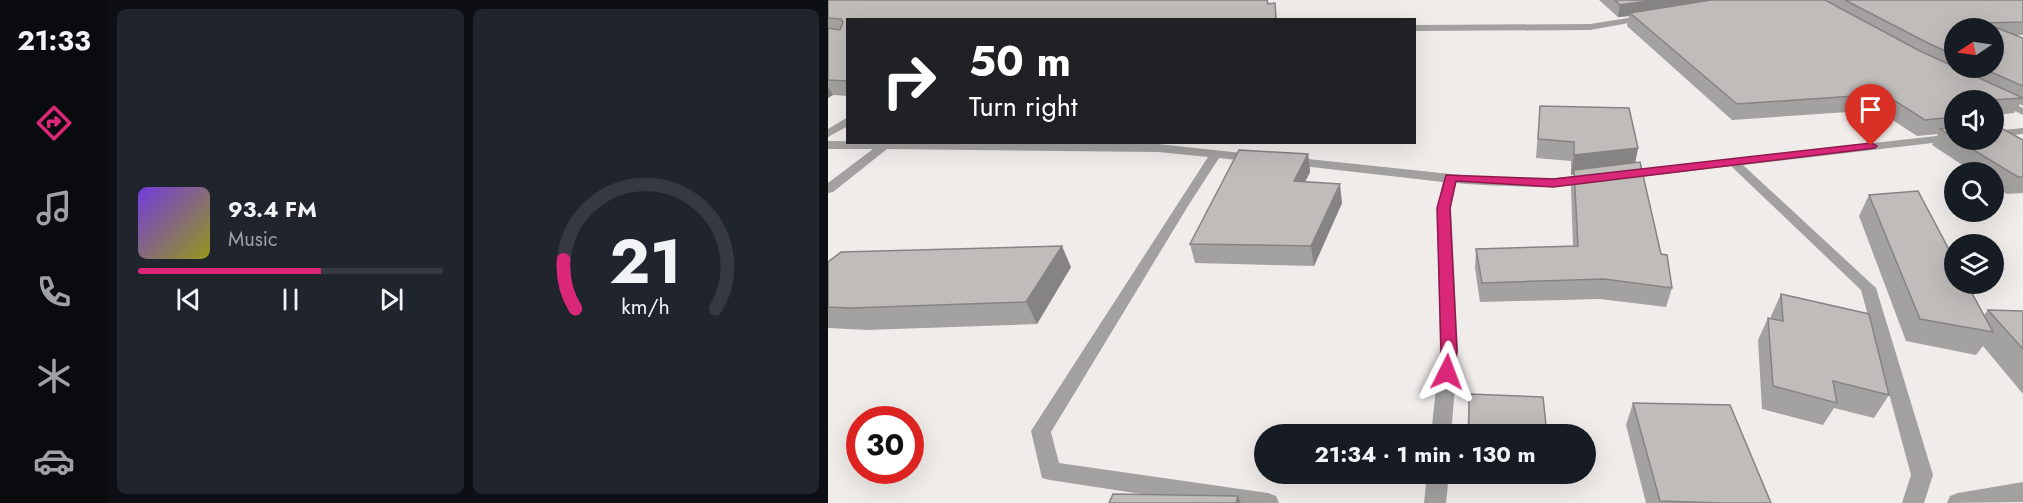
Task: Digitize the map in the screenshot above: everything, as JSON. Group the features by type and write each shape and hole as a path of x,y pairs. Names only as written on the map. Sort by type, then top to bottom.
{"street":[{"path":"1416,28 1590,27 1661,15"},
{"path":"2004,102 2023,112"},
{"path":"828,134 846,121"},
{"path":"2004,133 2022,132"},
{"path":"828,145 1159,145 1216,154 1450,177 1553,183 1944,138"},
{"path":"828,189 884,146"},
{"path":"1216,154 1041,431 1050,471 1268,503"},
{"path":"1733,162 1868,288 1922,475 1913,503"},
{"path":"1442,424 1449,351 1444,208 1450,177"},
{"path":"1435,503 1437,484"},
{"path":"1958,503 2023,492"}],"building":[{"path":"828,0 1267,0 1268,4 1275,3 1276,18 846,18 846,81 828,80 828,28 840,30 843,22 841,19 828,18"},
{"path":"1615,0 1654,0 1620,5"},
{"path":"1711,0 1825,0 1944,62 1944,78 1979,78 2023,98 2004,99 2004,90 1944,90 1944,118 1925,120 1884,94 1737,104 1630,13"},
{"path":"1845,0 2023,0 2023,22 2004,22 2004,18 1944,18 1944,50"},
{"path":"2004,31 2023,38 2023,86 2004,78"},
{"path":"1540,106 1629,108 1638,148 1574,155 1574,142 1538,139"},
{"path":"2004,130 2023,140 2023,177 2018,177 2004,169 2004,162 1993,162 1973,150 2004,150"},
{"path":"1239,150 1308,154 1294,181 1340,184 1311,246 1190,244"},
{"path":"1640,162 1661,254 1667,255 1672,288 1604,279 1482,283 1476,249 1578,246 1574,170"},
{"path":"1918,191 1944,240 1944,294 1972,294 1993,332 1920,319 1869,195"},
{"path":"1062,246 1026,302 828,307 828,262 841,252"},
{"path":"1781,294 1869,314 1889,395 1833,381 1837,403 1773,386 1768,318 1783,321"},
{"path":"1988,310 2023,311 2023,349"},
{"path":"1469,394 1543,397 1546,424 1469,424"},
{"path":"1633,403 1730,405 1771,503 1660,501"},
{"path":"1113,494 1238,496 1236,503 1109,503"}],"route":[{"path":"1447,372 1449,351 1444,208 1450,177 1553,183 1871,146"}]}
